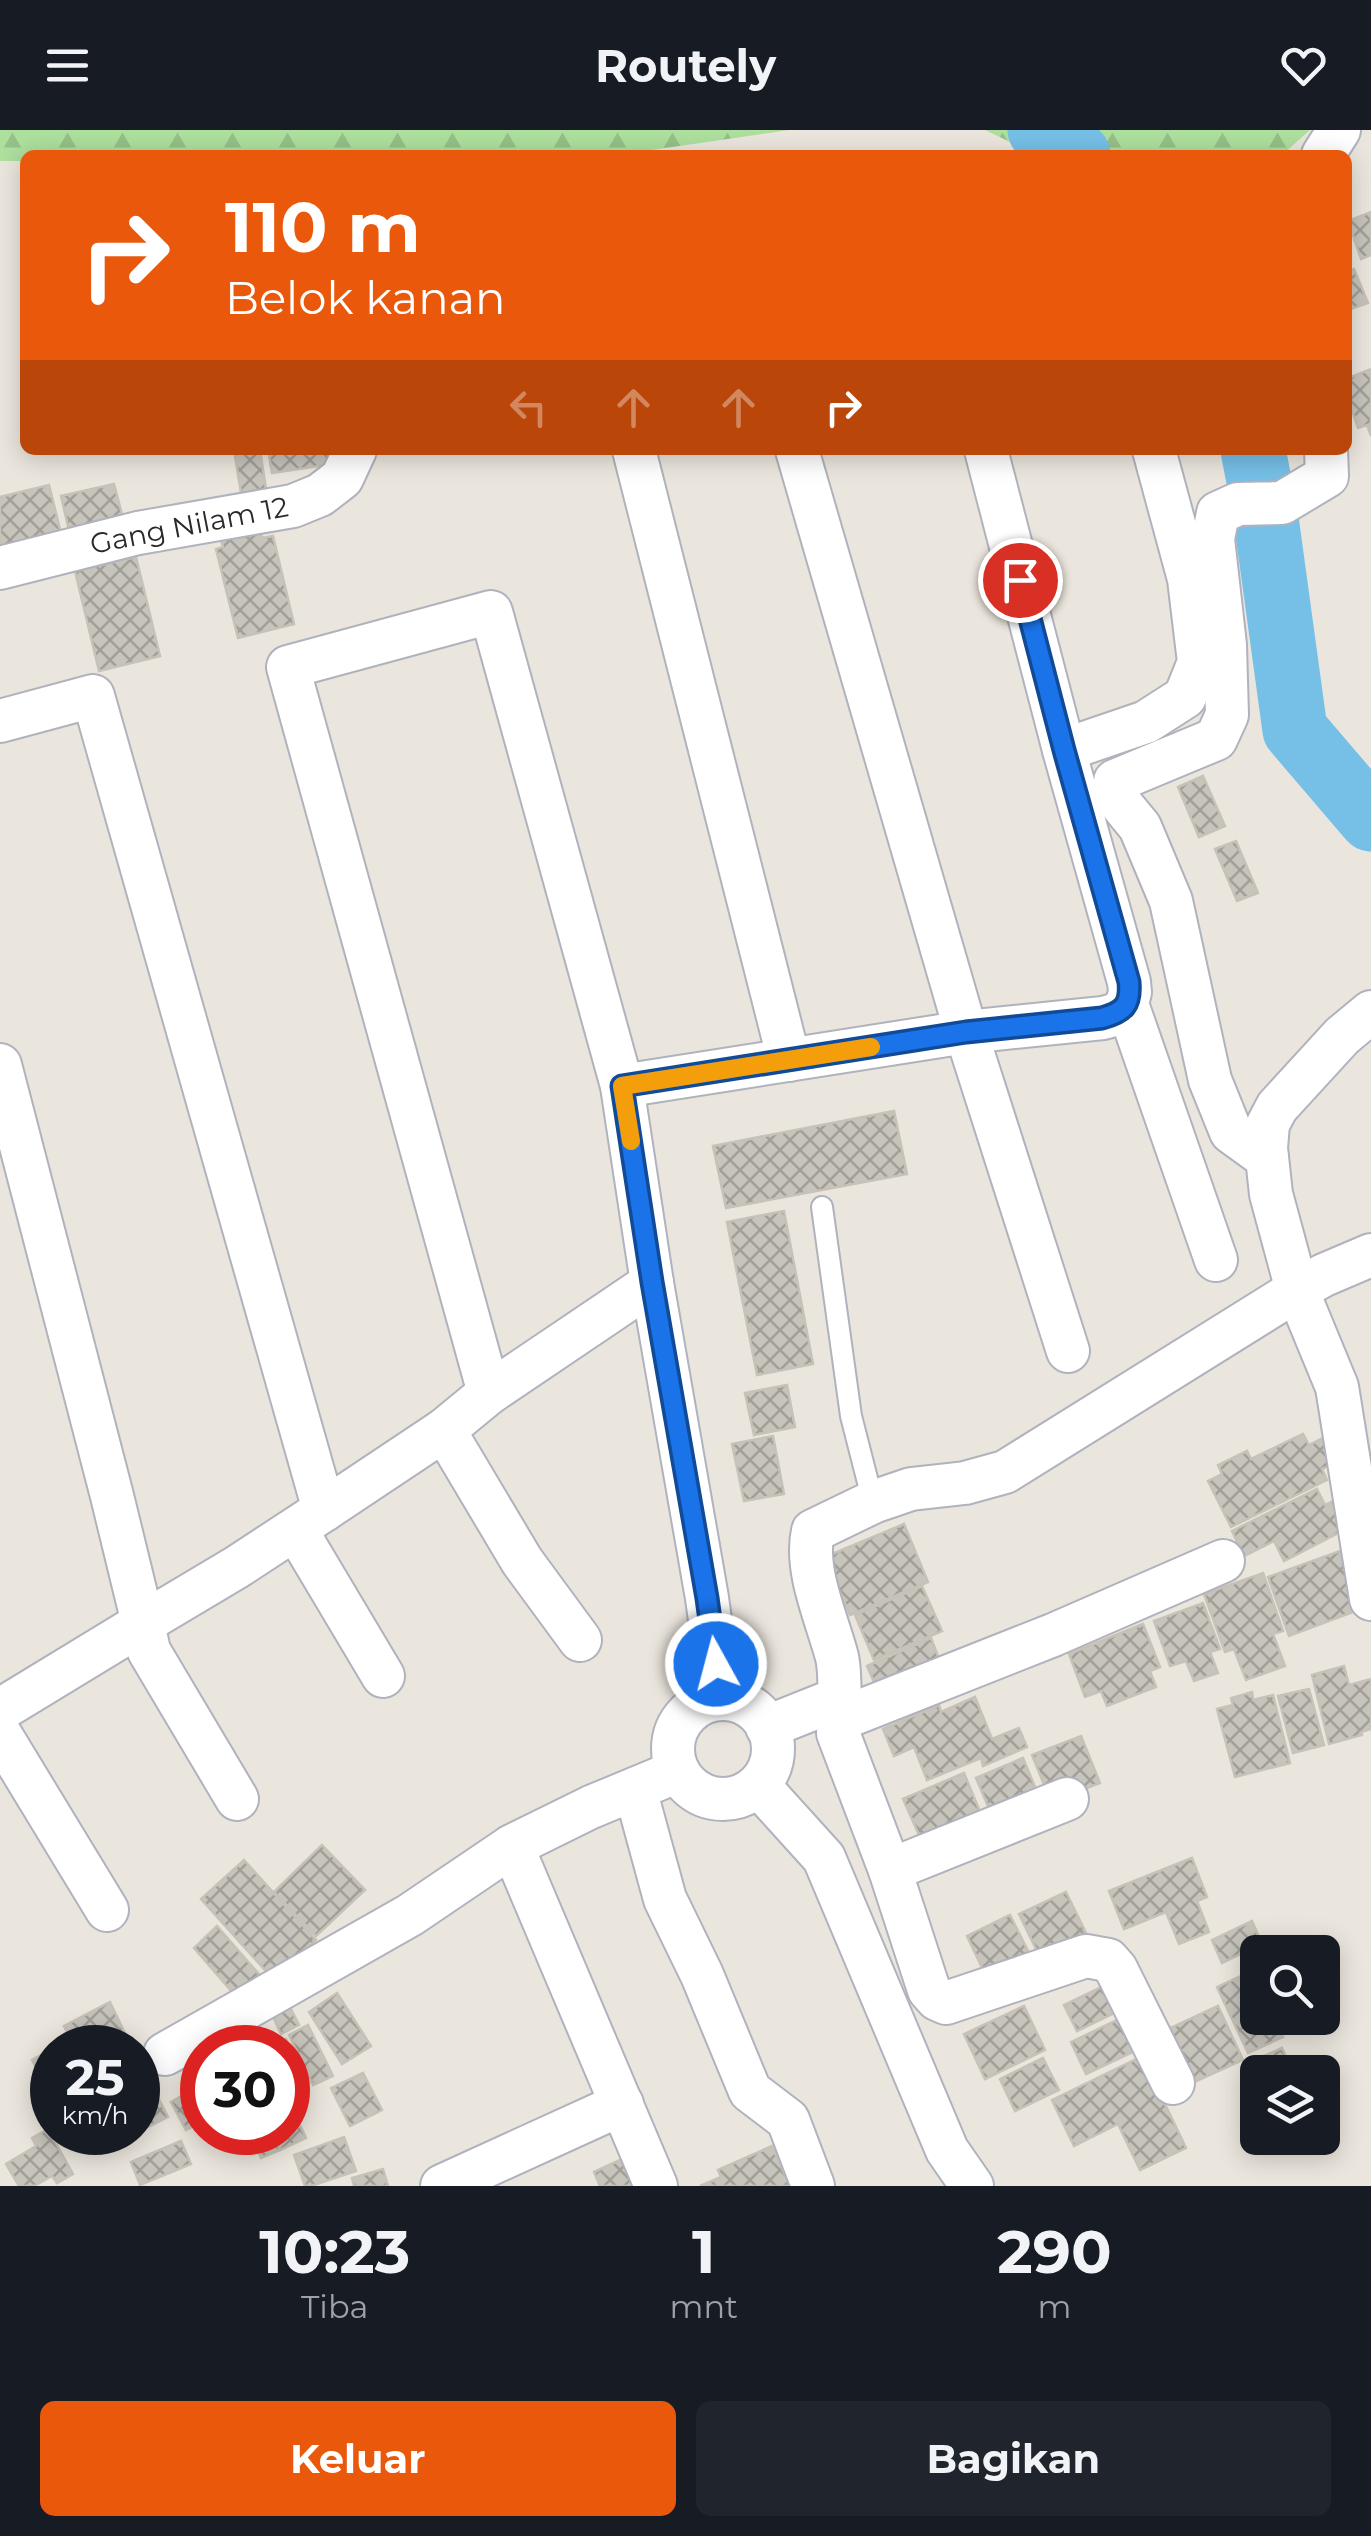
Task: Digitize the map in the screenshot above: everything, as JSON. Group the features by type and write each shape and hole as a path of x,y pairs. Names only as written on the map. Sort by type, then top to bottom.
{"street":[{"name":"Gang Nilam 12","path":"0,568 138,532 293,506 320,496 342,478 353,455"},
{"path":"635,455 790,1060"},
{"path":"798,455 966,1032 1068,1350"},
{"path":"987,455 1129,982 1127,1004 1216,1260"},
{"path":"1064,750 1146,722 1185,697 1199,662 1189,580 1155,455"},
{"path":"1267,1158 1231,1132 1210,1080 1171,900 1140,826 1116,799 1115,781 1216,739 1226,715 1226,645 1213,538 1218,513 1238,504 1282,503 1327,476 1326,455"},
{"path":"489,1393 288,667 492,612 622,1086 707,1598 716,1664 715,1699"},
{"path":"0,721 93,696 310,1520 382,1676"},
{"path":"622,1086 966,1032 1102,1018 1118,1014 1127,1004"},
{"path":"1371,1012 1342,1036 1277,1107 1268,1124 1267,1158 1271,1194 1297,1290 1337,1387 1371,1599"},
{"path":"0,1064 150,1652 237,1799"},
{"path":"1173,2083 1108,1960 1086,1956 946,2003 930,1990 838,1732 838,1662 818,1593 810,1544 813,1531 911,1489 1004,1472 1297,1290 1371,1256"},
{"path":"0,1710 310,1520 652,1282"},
{"path":"444,1430 522,1560 580,1640"},
{"path":"768,1726 839,1709 1036,1642 1223,1561"},
{"path":"715,1699 731,1699 758,1713 768,1726 772,1742 767,1772 745,1794 730,1798 715,1798 687,1784 673,1756 678,1726 700,1704 715,1699"},
{"path":"0,1734 107,1910"},
{"path":"164,2054 410,1916 512,1846 591,1807 678,1771"},
{"path":"758,1784 824,1858 948,2150 972,2186"},
{"path":"634,1790 665,1899 702,1975 750,2091 788,2120 812,2186"},
{"path":"890,1870 1067,1799"},
{"path":"512,1846 656,2186"},
{"path":"442,2186 622,2104"}],"lane":[{"path":"822,1207 851,1416 874,1502"}],"green space":[{"path":"0,130 789,130 651,150 20,150 20,161 0,161"},
{"path":"985,130 1310,130 1288,150 1027,150"}],"building":[{"path":"1371,212 1371,255 1361,259 1352,233 1352,219"},
{"path":"1352,270 1368,303 1352,309"},
{"path":"1371,369 1371,436 1367,425 1358,428 1352,411 1352,376"},
{"path":"235,455 261,455 267,495 242,499"},
{"path":"269,455 331,455 332,464 272,473"},
{"path":"114,484 124,522 70,535 61,496"},
{"path":"49,485 64,545 0,561 0,497"},
{"path":"257,519 262,538 273,536 294,624 238,638 216,549 223,547 218,529"},
{"path":"136,557 160,656 99,671 75,571"},
{"path":"1203,776 1225,826 1199,837 1178,787"},
{"path":"1236,841 1258,893 1237,901 1215,849"},
{"path":"894,1111 907,1174 726,1208 713,1146"},
{"path":"784,1211 813,1364 757,1375 727,1222"},
{"path":"787,1385 795,1427 754,1435 745,1393"},
{"path":"1303,1434 1309,1445 1325,1437 1337,1462 1322,1469 1327,1480 1231,1527 1208,1481 1222,1474 1218,1465 1247,1451 1251,1459"},
{"path":"773,1436 784,1494 744,1501 732,1444"},
{"path":"1317,1489 1325,1505 1335,1500 1348,1528 1284,1561 1274,1541 1244,1556 1232,1531"},
{"path":"904,1524 928,1582 850,1615 825,1557"},
{"path":"1348,1548 1369,1606 1289,1636 1268,1577"},
{"path":"1263,1573 1283,1631 1273,1634 1285,1666 1246,1680 1234,1649 1225,1652 1204,1594"},
{"path":"922,1586 942,1631 874,1660 855,1615"},
{"path":"1203,1603 1220,1649 1210,1652 1218,1673 1194,1681 1186,1661 1170,1666 1154,1621"},
{"path":"1143,1624 1160,1667 1150,1671 1156,1687 1107,1706 1101,1691 1085,1697 1069,1654"},
{"path":"931,1638 944,1672 881,1698 867,1666"},
{"path":"1344,1666 1349,1685 1371,1679 1371,1729 1329,1744 1312,1675"},
{"path":"1309,1689 1324,1745 1293,1753 1278,1696"},
{"path":"1252,1692 1253,1700 1273,1695 1290,1763 1235,1777 1217,1709 1233,1705 1231,1698"},
{"path":"975,1697 992,1739 1019,1728 1027,1747 983,1766 981,1758 927,1780 914,1747 894,1756 883,1729 939,1705 941,1712"},
{"path":"1081,1736 1100,1783 1051,1802 1032,1755"},
{"path":"1023,1758 1040,1799 993,1818 976,1778"},
{"path":"964,1773 983,1819 923,1844 903,1799"},
{"path":"322,1845 365,1890 316,1936 274,1892"},
{"path":"1192,1858 1207,1897 1197,1901 1209,1932 1179,1944 1166,1912 1124,1929 1109,1891"},
{"path":"244,1860 316,1940 273,1979 201,1899"},
{"path":"1066,1892 1086,1933 1039,1955 1019,1914"},
{"path":"1010,1915 1031,1957 987,1978 967,1936"},
{"path":"1252,1921 1258,1935 1240,1935 1240,1954 1222,1963 1212,1940"},
{"path":"217,1926 264,1980 240,2001 194,1948"},
{"path":"1240,1976 1240,2035 1283,2037 1248,2053 1217,1987"},
{"path":"1118,1979 1131,2005 1077,2031 1064,2005"},
{"path":"337,1993 371,2046 342,2064 309,2012"},
{"path":"285,1997 299,2025 277,2025 268,2006"},
{"path":"110,2002 121,2025 66,2025"},
{"path":"1024,2006 1045,2050 985,2079 964,2034"},
{"path":"1218,2006 1240,2061 1192,2083 1168,2029"},
{"path":"1134,2012 1150,2044 1086,2074 1071,2042"},
{"path":"310,2029 333,2076 313,2085 310,2079"},
{"path":"1282,2048 1285,2055 1266,2055"},
{"path":"1153,2051 1175,2097 1164,2102 1186,2148 1140,2170 1118,2124 1074,2146 1052,2100"},
{"path":"1043,2058 1059,2090 1015,2111 1000,2079"},
{"path":"363,2073 382,2110 350,2126 331,2088"},
{"path":"180,2097 180,2119 171,2102"},
{"path":"160,2101 168,2117 160,2121"},
{"path":"344,2137 356,2171 305,2186 294,2155 310,2155 310,2149"},
{"path":"180,2141 180,2155 187,2155 191,2164 140,2185 131,2162 160,2155 160,2150"},
{"path":"772,2146 790,2186 700,2186 721,2177 718,2170"},
{"path":"30,2150 30,2155 62,2155 73,2174 57,2183 52,2176 34,2186 19,2186 6,2164"},
{"path":"633,2154 647,2186 600,2186 594,2172"},
{"path":"383,2169 388,2186 354,2186 352,2178"}],"waterway":[{"path":"1040,130 1070,150"},
{"path":"1254,455 1295,730 1371,819"}],"slow traffic":[{"path":"631,1141 622,1086 871,1047"}],"route":[{"path":"716,1664 622,1086 966,1032 1102,1018 1118,1014 1127,1004 1129,982 1020,580"}]}
